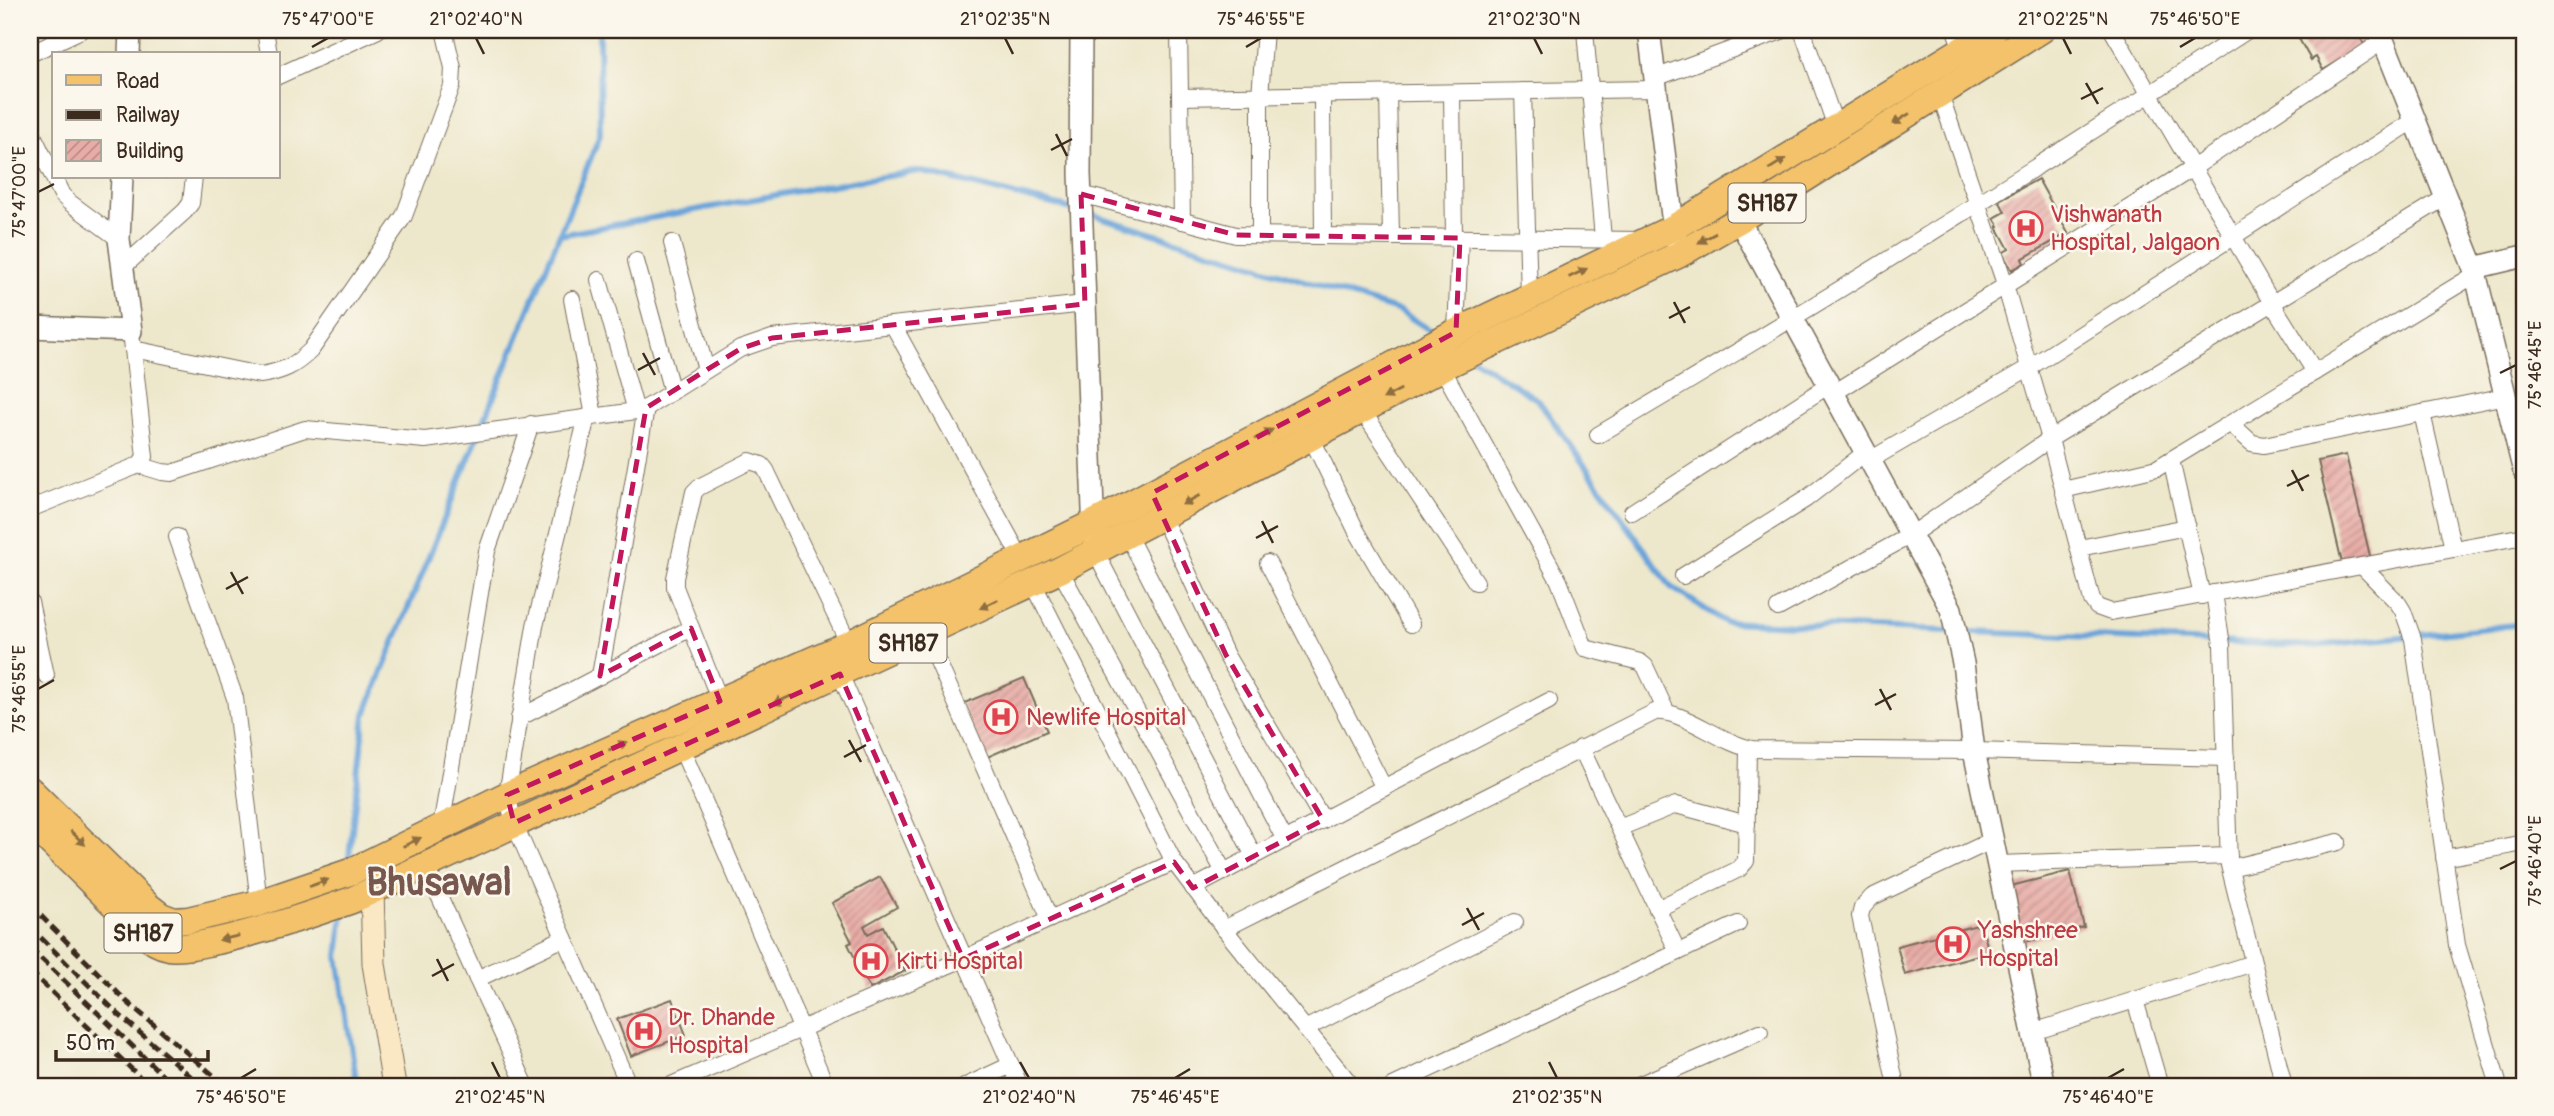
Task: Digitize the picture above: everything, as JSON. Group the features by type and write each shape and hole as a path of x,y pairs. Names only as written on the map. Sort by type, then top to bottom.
{"main road":[{"name":"SH187","path":"30,790 161,916 174,920 188,920 259,903 350,872 507,795 849,644 1027,572 1060,570 1362,410 1439,360 1453,333 1673,228 1994,30"},
{"name":"SH187","path":"30,821 141,931 160,945 195,946 295,921 362,895 680,745 926,634 1027,572 1094,523 1439,360 1478,351 1678,255 1739,220 1940,94 1963,51 2041,30"},
{"path":"362,895 394,1086"}],"street":[{"path":"30,54 80,30"},
{"path":"129,52 130,30"},
{"path":"265,30 268,52"},
{"path":"280,75 378,30"},
{"path":"30,327 132,340 260,375 291,368 311,350 404,216 452,86 453,68 444,30"},
{"path":"1081,30 1080,194 1095,551 1254,856"},
{"path":"1179,30 1182,221"},
{"path":"1260,235 1259,96 1265,30"},
{"path":"1586,30 1603,239"},
{"path":"1649,30 1678,255"},
{"path":"1180,97 1590,90 1656,83 1784,30"},
{"path":"1802,30 1836,127"},
{"path":"2112,30 2315,372"},
{"path":"1598,435 1794,320 1978,205 2248,30"},
{"path":"1632,512 2193,168 2381,36 2475,271 2524,472"},
{"path":"1523,91 1529,297"},
{"path":"1452,93 1457,238 1453,333"},
{"path":"1388,94 1391,236"},
{"path":"1940,94 2005,284 2050,439 2092,600 2104,611 2111,612 2524,536"},
{"path":"1322,95 1323,236"},
{"path":"1683,576 1806,499 1868,456 2029,367 2415,120"},
{"path":"30,130 49,158"},
{"path":"55,178 57,187 69,202 119,239"},
{"path":"30,509 139,465 145,457 119,239 122,178"},
{"path":"122,268 185,211 191,202 194,178"},
{"path":"1080,194 1223,233 1648,240"},
{"path":"1779,608 1911,535 2050,439 2446,197"},
{"path":"1739,220 1951,609 1963,663 1974,751 2045,1086"},
{"path":"672,243 706,370"},
{"path":"2063,491 2144,472 2171,460 2475,271 2524,256"},
{"path":"636,261 672,391"},
{"path":"599,280 641,409 600,676"},
{"path":"572,299 590,417 537,616 507,795 514,823 629,1086"},
{"path":"139,465 172,472 304,429 425,440 641,409 740,349 772,338 1085,304"},
{"path":"894,325 1027,572 1174,862 1224,929 1352,1086"},
{"path":"1439,360 1559,581 1584,648 1645,666 1666,711"},
{"path":"2231,425 2252,443 2264,444 2506,396"},
{"path":"1362,410 1476,582"},
{"path":"2422,413 2453,550"},
{"path":"441,827 487,551 526,425"},
{"path":"1311,437 1356,530 1411,624"},
{"path":"2171,460 2187,527 2208,594 2219,619 2230,862 2284,1086"},
{"path":"720,701 675,587 675,578 690,501 699,487 750,461 762,465 766,471 849,644"},
{"path":"1163,516 1226,655 1323,820"},
{"path":"2078,548 2187,527"},
{"path":"1127,534 1284,840"},
{"path":"177,537 235,698 259,903"},
{"path":"1268,563 1384,788"},
{"path":"2362,566 2403,611 2413,639 2460,959 2499,1086"},
{"path":"1060,570 1224,872"},
{"path":"30,603 46,675"},
{"path":"519,718 691,628"},
{"path":"926,634 1050,919"},
{"path":"839,674 1020,1086"},
{"path":"1193,888 1549,701"},
{"path":"1224,929 1581,748 1648,715 1666,711 1748,749 1974,751 2226,758"},
{"path":"680,745 826,1086"},
{"path":"1581,748 1678,952"},
{"path":"1657,909 1742,866 1746,856 1748,749"},
{"path":"1619,828 1676,805 1746,824"},
{"path":"1896,1086 1860,916 1862,908 1872,897 1993,840"},
{"path":"1998,864 2230,862 2337,842"},
{"path":"2444,858 2524,843"},
{"path":"669,1086 963,959 1174,862"},
{"path":"425,865 526,1086"},
{"path":"1306,1029 1515,922"},
{"path":"1393,1086 1738,924"},
{"path":"477,979 564,938"},
{"path":"2033,1032 2253,963"},
{"path":"2135,1000 2160,1086"},
{"path":"1636,1086 1760,1032"},
{"path":"966,1086 1011,1065"}],"highlighted area":[{"path":"1081,194 1236,235 1460,238 1456,332 1152,493 1226,655 1323,820 1193,888 1174,862 963,959 840,674 514,823 507,795 720,701 691,628 600,676 646,408 740,349 772,338 1085,304"}],"building":[{"path":"2294,30 2356,30 2365,46 2323,70 2316,57 2311,60"},
{"path":"2038,179 2068,233 2022,259 2024,263 2012,270 2002,253 2009,249 1994,218 2005,212 1999,200"},
{"path":"2346,455 2371,560 2343,567 2318,461"},
{"path":"1024,678 1047,731 985,758 962,704"},
{"path":"2070,871 2084,927 2021,943 2007,887"},
{"path":"880,877 897,907 864,926 868,934 883,926 905,971 870,989 848,944 852,942 832,903"},
{"path":"1981,924 1989,952 1905,975 1897,946"},
{"path":"672,999 686,1035 631,1056 617,1019"}],"waterway":[{"path":"348,866 365,714 600,135 599,30"},
{"path":"560,235 919,171 1076,210"},
{"path":"1087,213 1400,311 1436,334"},
{"path":"1474,359 1538,400 1671,587 1725,622 2315,646 2524,624"},
{"path":"343,912 338,956 357,1086"}],"railway":[{"path":"30,905 126,1001 226,1086"},
{"path":"30,927 117,1013 202,1086"},
{"path":"30,948 174,1086"},
{"path":"30,971 149,1086"}],"place":[{"name":"Vishwanath Hospital, Jalgaon","path":"2026,228"},
{"name":"Newlife Hospital","path":"1001,717"},
{"name":"Yashshree Hospital","path":"1953,944"},
{"name":"Kirti Hospital","path":"871,961"},
{"name":"Dr. Dhande Hospital","path":"644,1031"}],"district":[{"name":"Bhusawal","path":"439,882"}]}
